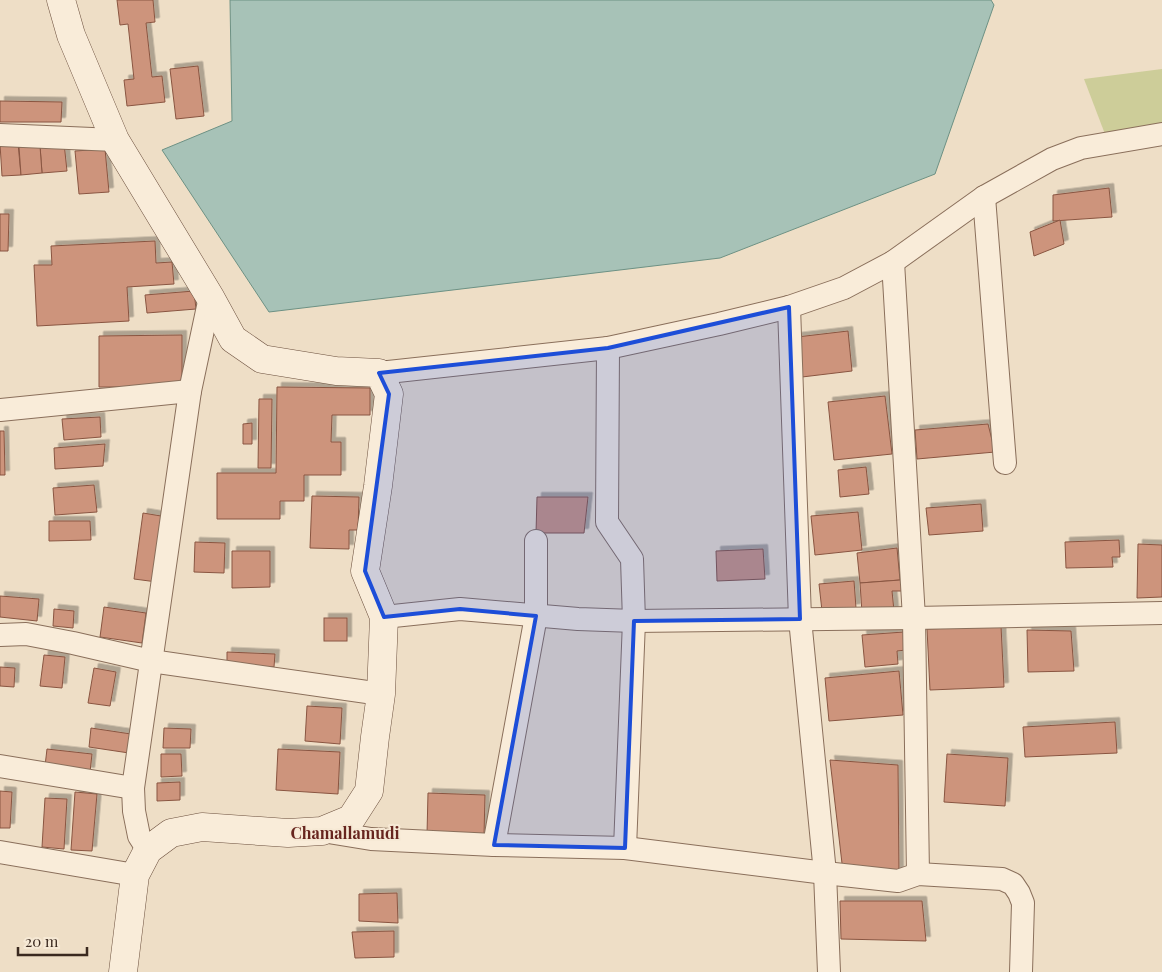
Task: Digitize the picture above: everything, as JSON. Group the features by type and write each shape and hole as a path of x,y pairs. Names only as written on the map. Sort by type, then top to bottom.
{"main road":[{"path":"61,0 71,35 115,140 210,296 233,339 262,359 336,371 379,373 389,394 365,571 384,617 381,694 369,791 351,819 322,831 288,833 202,827 171,833 148,850 135,875 123,972"}],"street":[{"path":"379,373 608,348 789,307 844,288 893,262 984,197 1052,159 1080,148 1162,134"},
{"path":"0,135 115,140"},
{"path":"984,197 1005,463"},
{"path":"893,262 914,618 918,874"},
{"path":"148,850 139,836 132,788 190,391 210,296"},
{"path":"789,307 800,619 825,873 829,972"},
{"path":"608,348 608,522 632,559 634,621 625,848"},
{"path":"0,410 190,391"},
{"path":"494,845 536,616 536,541"},
{"path":"384,617 460,609 578,619 634,621 1162,613"},
{"path":"0,636 26,634 151,661 381,694"},
{"path":"0,766 132,788"},
{"path":"322,831 371,839 494,845 625,848 898,881 918,874 1002,879 1013,884 1023,904 1021,972"},
{"path":"0,852 135,875"}],"highlighted area":[{"path":"789,307 800,619 634,621 625,848 494,845 536,616 460,609 384,617 365,571 389,394 379,373 608,348"}],"green space":[{"path":"1162,69 1162,136 1108,142 1084,79"}],"shaded area":[{"path":"230,0 991,0 994,5 935,174 720,258 269,312 162,150 232,121"}],"building":[{"path":"117,0 153,0 155,22 146,23 152,77 162,76 165,102 127,106 124,80 134,79 128,24 120,25"},
{"path":"198,66 204,116 176,119 170,69"},
{"path":"0,101 62,102 61,122 0,122"},
{"path":"18,143 21,175 2,176 0,144"},
{"path":"64,143 67,171 42,173 40,146"},
{"path":"40,146 42,173 21,175 19,147"},
{"path":"105,149 109,192 79,194 75,151"},
{"path":"1109,188 1112,217 1053,221 1053,195"},
{"path":"0,214 9,214 8,251 0,251"},
{"path":"1060,220 1064,244 1034,256 1030,232"},
{"path":"155,241 156,263 172,262 174,284 127,287 129,321 37,326 34,265 52,265 51,246"},
{"path":"194,291 196,309 147,313 145,295"},
{"path":"848,331 852,371 802,377 797,337"},
{"path":"182,335 182,387 99,387 99,336"},
{"path":"277,387 370,388 370,415 332,415 331,442 341,442 341,475 304,475 304,501 280,501 280,519 217,519 217,473 276,473"},
{"path":"885,396 892,454 834,460 828,402"},
{"path":"259,399 272,399 271,468 258,468"},
{"path":"100,417 101,437 64,440 62,419"},
{"path":"252,423 252,444 243,444 243,424"},
{"path":"988,424 995,452 917,459 915,430"},
{"path":"0,431 4,431 5,475 0,475"},
{"path":"105,444 103,466 55,469 54,448"},
{"path":"866,467 869,494 840,497 838,470"},
{"path":"94,485 97,512 55,515 53,488"},
{"path":"312,496 359,497 358,530 349,530 349,549 310,548"},
{"path":"537,497 588,497 584,533 536,533"},
{"path":"981,504 983,531 929,535 926,508"},
{"path":"858,512 862,550 815,555 811,516"},
{"path":"143,513 167,517 157,582 134,579"},
{"path":"49,521 90,521 91,540 49,541"},
{"path":"1119,540 1120,557 1112,557 1113,567 1066,568 1065,542"},
{"path":"195,542 225,543 224,573 194,572"},
{"path":"1138,544 1162,545 1162,597 1137,598"},
{"path":"897,548 900,580 860,583 857,553"},
{"path":"763,549 765,579 717,581 716,551"},
{"path":"232,551 270,551 270,587 232,588"},
{"path":"903,580 903,591 892,591 894,611 862,613 860,583"},
{"path":"854,581 856,608 822,611 819,584"},
{"path":"0,596 39,599 37,621 0,617"},
{"path":"104,607 146,613 142,643 100,637"},
{"path":"54,609 74,611 73,628 53,626"},
{"path":"324,618 347,618 347,641 324,641"},
{"path":"1001,626 1004,687 930,690 927,629"},
{"path":"1027,630 1071,631 1074,671 1028,672"},
{"path":"904,632 906,650 897,651 898,664 865,667 862,635"},
{"path":"227,652 275,654 274,667 227,665"},
{"path":"44,655 65,657 62,688 40,686"},
{"path":"0,667 15,668 14,687 0,686"},
{"path":"94,668 116,672 110,706 88,703"},
{"path":"899,671 903,715 829,721 825,678"},
{"path":"307,706 342,708 340,744 305,741"},
{"path":"1115,722 1117,753 1025,757 1023,727"},
{"path":"91,728 131,734 129,753 89,747"},
{"path":"164,728 191,729 190,748 163,748"},
{"path":"47,749 92,754 90,772 45,766"},
{"path":"278,749 340,752 338,794 276,790"},
{"path":"161,754 181,754 182,776 161,777"},
{"path":"947,754 1008,758 1005,806 944,802"},
{"path":"830,760 898,765 899,876 843,872"},
{"path":"180,782 180,800 157,801 157,783"},
{"path":"0,791 12,792 10,828 0,828"},
{"path":"75,792 97,794 92,851 71,850"},
{"path":"428,793 485,795 484,835 427,834"},
{"path":"45,798 67,799 64,849 42,847"},
{"path":"397,893 398,923 359,921 359,894"},
{"path":"840,901 922,901 926,941 841,939"},
{"path":"394,931 394,957 355,958 352,932"}],"district":[{"name":"Chamallamudi","path":"345,833"}]}
